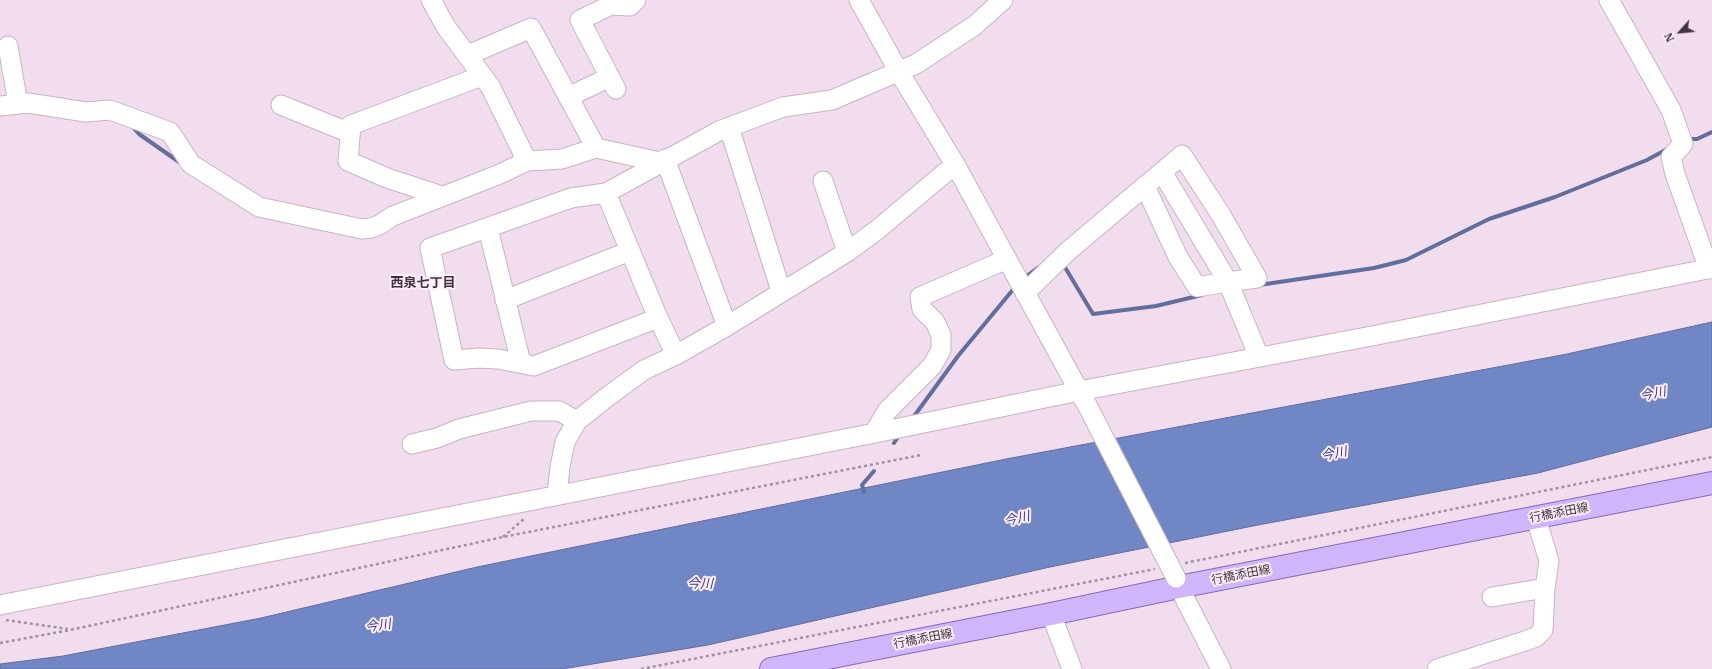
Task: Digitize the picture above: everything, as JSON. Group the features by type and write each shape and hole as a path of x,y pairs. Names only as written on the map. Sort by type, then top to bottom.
{"main road":[{"name":"行橋添田線","path":"771,669 1052,614 1178,583 1536,518 1712,483"}],"street":[{"path":"431,0 446,27 490,86 528,161"},
{"path":"568,97 613,83 580,20 611,5 630,6 636,0"},
{"path":"859,0 899,72 956,166 1082,397 1221,669"},
{"path":"658,318 534,366 522,363 479,358 454,360 430,248 571,198 606,193 719,131 784,107 832,100 899,72 916,64 974,26 1003,0"},
{"path":"0,605 920,424 1082,397 1259,357 1710,268 1674,174 1671,157 1683,144 1671,110 1610,0"},
{"path":"468,56 531,28 596,148"},
{"path":"8,46 9,105 28,103 86,112 110,110 170,132 191,164 259,207 362,229 380,225 393,216 442,196"},
{"path":"482,76 351,125 348,161 388,178 442,196 448,196 528,161 562,159 596,148 663,161"},
{"path":"281,105 350,133"},
{"path":"729,127 781,291"},
{"path":"877,433 887,411 932,366 941,350 941,335 935,322 922,309 920,297 1018,279 1067,252 1182,155 1221,215 1257,278 1197,287 1178,256 1146,186"},
{"path":"663,161 727,326"},
{"path":"558,495 560,467 565,442 577,421 634,376 676,355 727,326 781,291 787,289 847,252 877,230 946,172 956,166"},
{"path":"1162,172 1228,282 1259,357"},
{"path":"823,181 847,252"},
{"path":"606,193 658,318 676,355"},
{"path":"488,228 522,363"},
{"path":"506,300 630,251"},
{"path":"412,444 437,438 459,429 531,411 559,411 577,421"},
{"path":"1437,669 1536,637 1543,630 1545,588 1549,561 1536,518"},
{"path":"1492,597 1545,588"},
{"path":"1052,614 1072,669"}],"path":[{"path":"0,643 70,630 502,537 921,455"},
{"path":"0,620 70,630"}],"water":[{"name":"今川","path":"1712,322 1712,427 1538,473 1258,525 1050,567 708,645 562,669 0,669 0,664 63,656 261,618 477,567 1006,459 1567,354"}],"waterway":[{"path":"132,126 139,134 182,164"},
{"path":"1692,139 1697,139 1712,132"},
{"path":"1259,285 1374,268 1406,260 1489,219 1555,197 1647,160 1669,148"},
{"path":"1063,264 1093,314 1156,306 1202,295"},
{"path":"1024,278 1039,267"},
{"path":"912,419 958,356 1016,286"},
{"path":"894,443 900,434"},
{"path":"864,492 862,485 874,471"}],"district":[{"name":"西泉七丁目","path":"423,283"}]}
